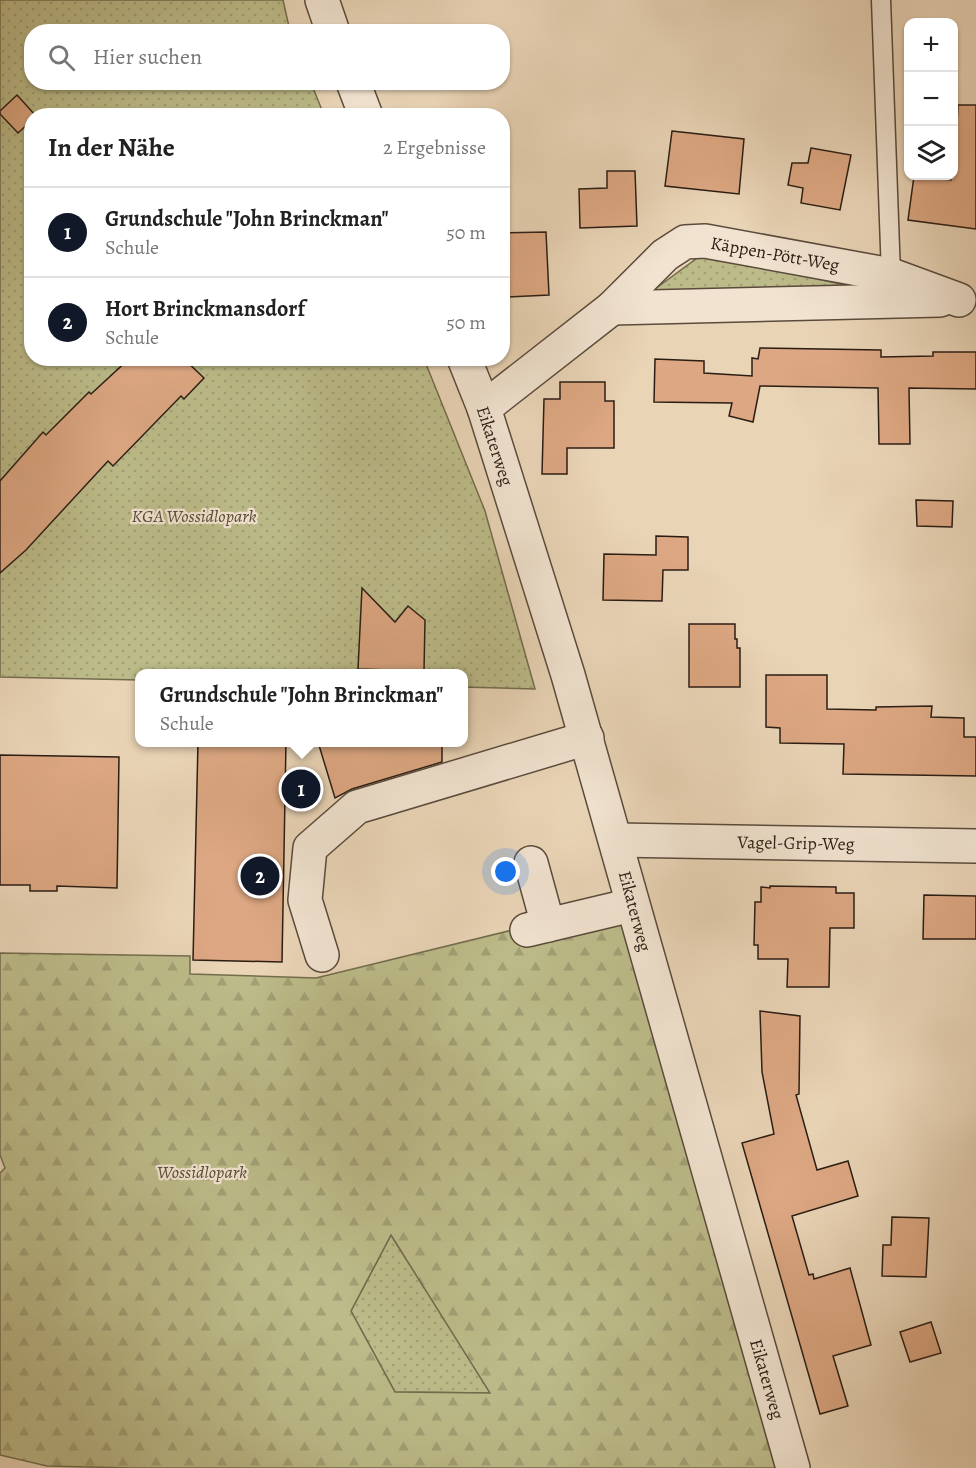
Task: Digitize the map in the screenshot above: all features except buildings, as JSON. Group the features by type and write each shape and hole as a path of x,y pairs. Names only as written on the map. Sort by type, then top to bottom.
{"street":[{"path":"322,0 330,24"},
{"path":"356,90 363,108"},
{"name":"Käppen-Pött-Weg","path":"484,408 612,308 665,255 685,242 705,241 891,275 967,301"},
{"name":"Käppen-Pött-Weg","path":"612,308 967,301"},
{"name":"Eikaterweg","path":"467,366 484,408 587,738 793,1468"},
{"path":"322,955 304,900 310,848 357,807 587,738"},
{"name":"Vagel-Grip-Weg","path":"616,840 976,846"},
{"path":"531,863 537,927 632,904"}],"lane":[{"path":"881,0 891,275"}],"green space":[{"name":"KGA Wossidlopark","path":"0,0 283,0 288,24 24,24 24,90 314,90 321,108 24,108 24,366 427,366 485,511 535,689 468,687 468,669 135,669 135,680 0,677"},
{"path":"704,253 880,293 651,292"},
{"name":"Wossidlopark","path":"623,903 779,1468 131,1468 47,1466 0,1455 0,1173 5,1168 0,1155 0,953 190,956 190,974 316,978","holes":["391,1235 490,1393 395,1392 351,1311"]},
{"path":"391,1235 491,1393 395,1392 351,1311"}],"place":[{"name":"Grundschule \"John Brinckman\"","path":"301,789"},
{"name":"Hort Brinckmansdorf","path":"260,876"}]}
